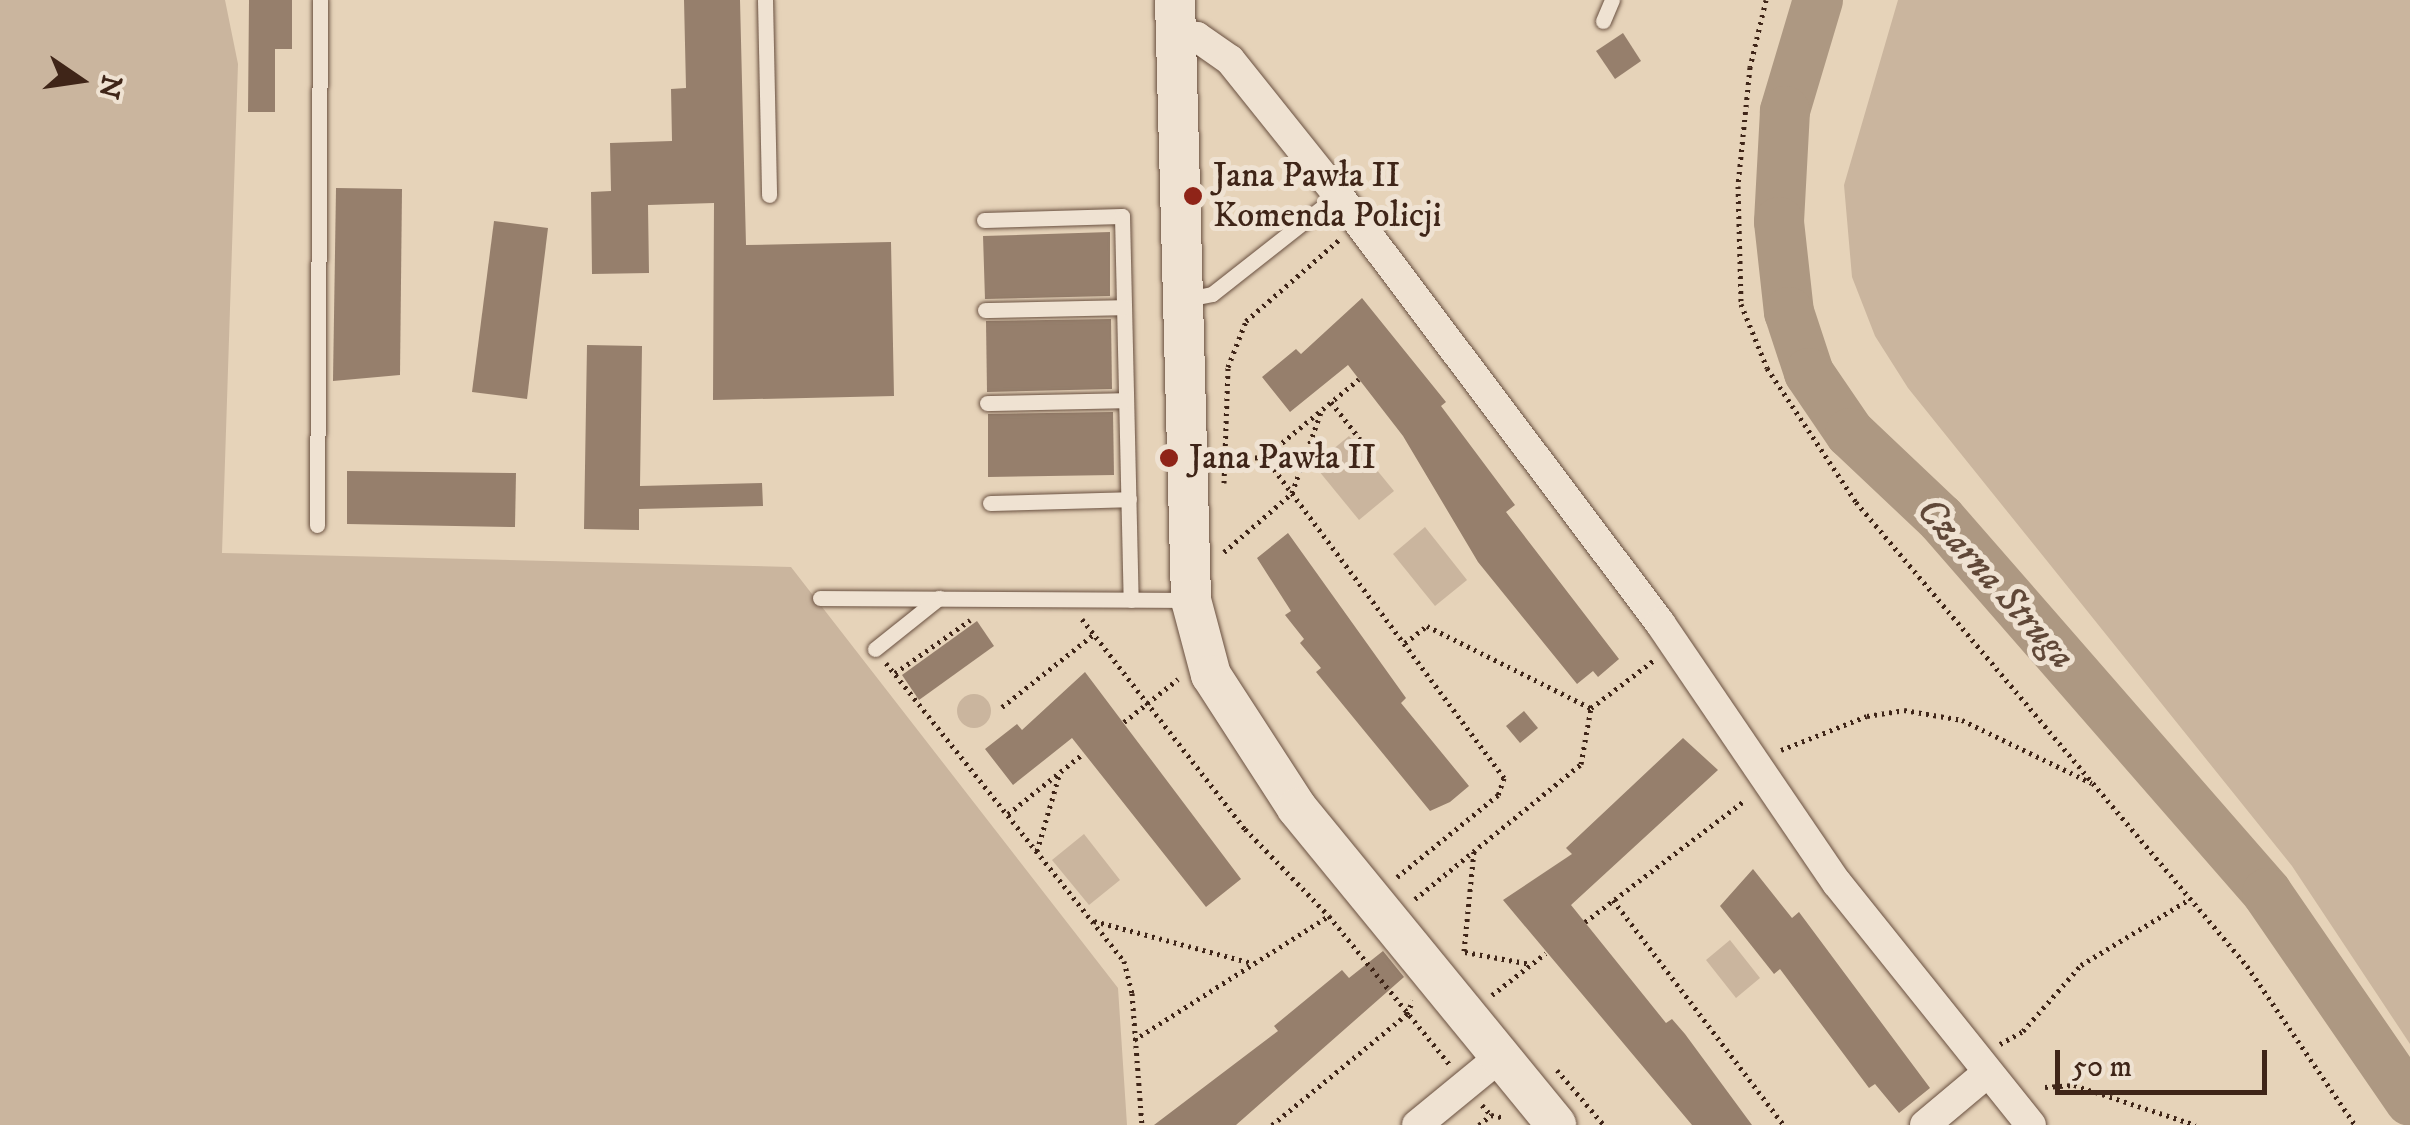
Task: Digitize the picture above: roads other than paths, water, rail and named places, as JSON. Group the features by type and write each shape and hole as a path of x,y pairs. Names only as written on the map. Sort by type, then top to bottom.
{"street":[{"path":"1176,17 1230,60 1338,195 1660,623 1837,883 2031,1125"},
{"path":"1176,17 1191,600 1211,674 1258,756 1454,959 1485,1001 1500,1057 1556,1125"},
{"path":"1418,1125 1500,1057"},
{"path":"1925,1125 1982,1067"}],"lane":[{"path":"317,525 320,0"},
{"path":"765,0 769,195"},
{"path":"1603,22 1612,0"},
{"path":"1181,298 1212,294 1338,195"},
{"path":"984,220 1122,216 1130,600"},
{"path":"985,310 1124,307"},
{"path":"987,404 1126,400"},
{"path":"990,503 1129,499"},
{"path":"820,598 1191,600"},
{"path":"874,649 938,598"}],"waterway":[{"name":"Czarna Struga","path":"1818,0 1785,111 1779,222 1789,312 1809,373 1850,433 1941,519 2267,893 2410,1101"}],"place":[{"name":"Jana Pawła II Komenda Policji","path":"1193,196"},
{"name":"Jana Pawła II","path":"1169,458"}]}
